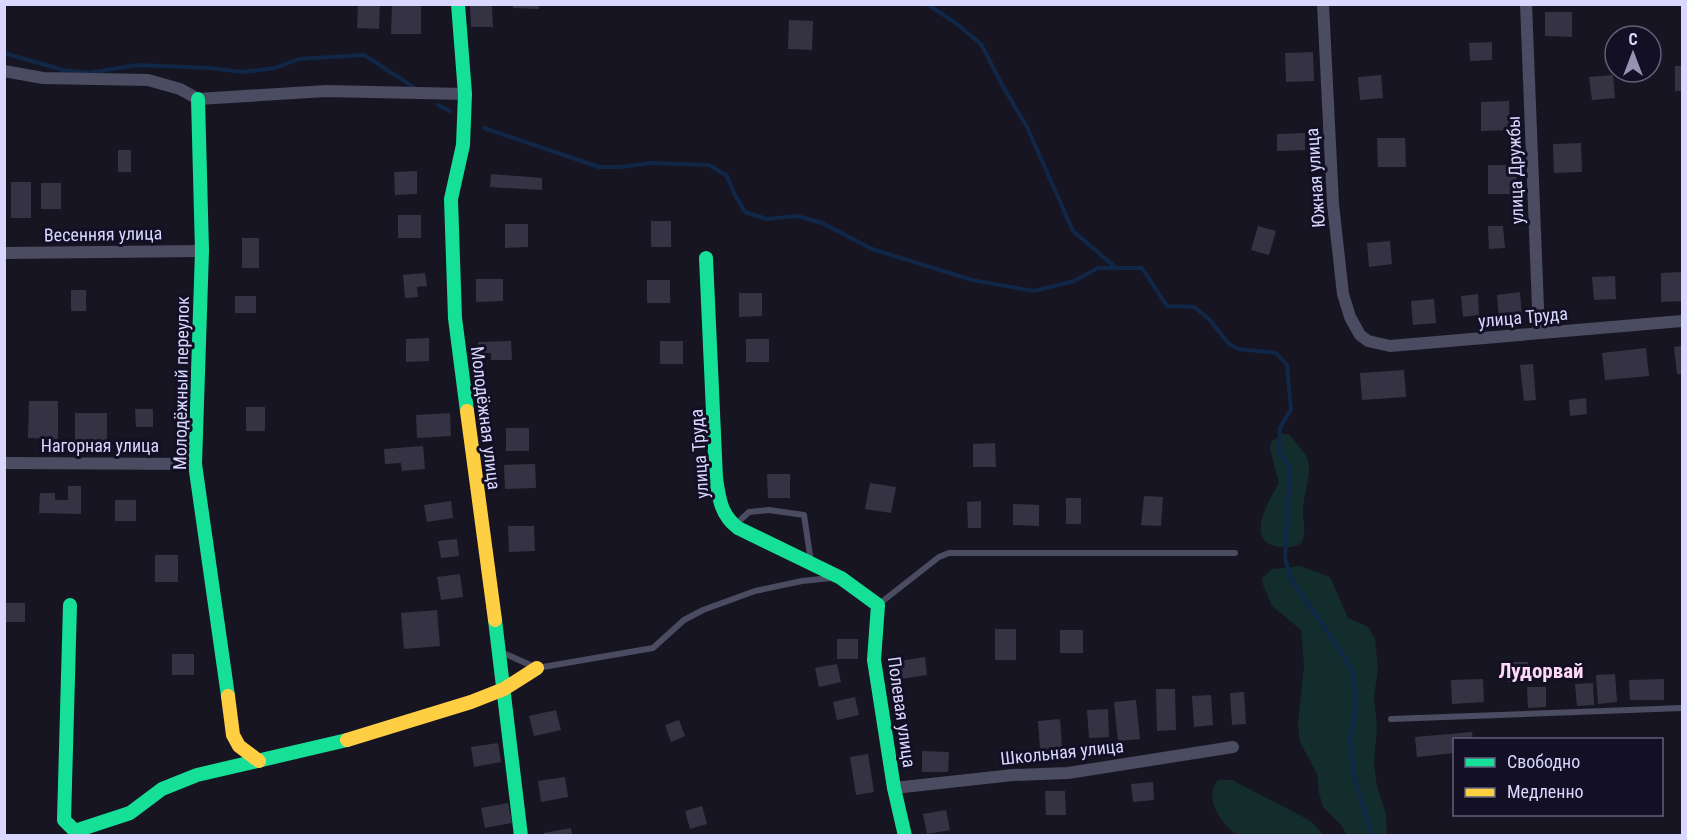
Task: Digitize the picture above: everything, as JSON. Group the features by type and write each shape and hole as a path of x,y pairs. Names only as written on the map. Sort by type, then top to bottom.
{"street":[{"name":"Молодёжная улица","path":"458,4 465,94 462,145 451,199 455,318 504,688 521,836"},
{"name":"Южная улица","path":"1323,4 1333,204 1343,294 1350,317 1360,335 1368,341"},
{"name":"улица Дружбы","path":"1526,4 1539,333"},
{"path":"4,71 43,78 148,80 180,89 198,99 326,91 465,94"},
{"name":"Молодёжный переулок","path":"198,99 202,251 195,464 232,735 240,746 259,761"},
{"name":"Весенняя улица","path":"4,253 202,251"},
{"name":"улица Труда","path":"706,258 718,498 722,511 738,529 837,578 874,601"},
{"name":"улица Труда","path":"1368,341 1390,346 1683,321"},
{"name":"Нагорная улица","path":"4,463 195,464"},
{"name":"Полевая улица","path":"874,601 874,660 894,788 905,836"},
{"path":"70,606 64,820 75,831 130,813 162,789 197,775 344,741 471,702 504,688 537,668"},
{"name":"Школьная улица","path":"894,788 1013,775 1068,773 1233,747"}],"lane":[{"path":"735,525 749,512 769,510 804,515 812,565"},
{"path":"874,601 939,557 949,553 1235,553"},
{"path":"498,651 537,668 653,648 684,620 703,610 754,591 802,581 837,578"},
{"path":"1390,719 1683,708"}],"green space":[{"path":"1282,434 1289,434 1304,452 1309,465 1303,505 1304,537 1299,545 1293,547 1268,544 1262,537 1261,529 1265,509 1279,483 1270,449 1271,442"},
{"path":"1300,566 1330,577 1348,618 1368,627 1375,639 1378,668 1374,697 1377,727 1374,764 1377,786 1386,814 1387,835 1346,835 1342,826 1323,807 1317,774 1300,742 1298,724 1304,665 1301,630 1272,606 1262,578 1272,569"},
{"path":"1218,780 1232,780 1311,821 1321,835 1241,836 1228,827 1217,812 1212,795"}],"building":[{"path":"358,4 380,4 379,29 357,28"},
{"path":"392,4 421,4 421,34 391,34"},
{"path":"513,4 539,4 539,9 513,8"},
{"path":"470,6 492,6 493,27 471,27"},
{"path":"1545,12 1572,12 1572,37 1545,36"},
{"path":"789,20 813,21 812,50 788,49"},
{"path":"1492,42 1492,60 1470,61 1469,43"},
{"path":"1313,52 1314,81 1286,82 1285,53"},
{"path":"1675,66 1682,66 1682,91 1675,91"},
{"path":"1381,75 1383,98 1360,100 1358,77"},
{"path":"1603,76 1603,84 1614,84 1615,98 1592,100 1589,77"},
{"path":"1509,101 1510,130 1481,131 1481,102"},
{"path":"1305,133 1305,150 1277,151 1277,134"},
{"path":"1377,138 1405,138 1406,167 1378,167"},
{"path":"1581,143 1582,172 1554,173 1553,144"},
{"path":"118,150 131,150 131,172 118,172"},
{"path":"1488,165 1516,165 1517,194 1488,194"},
{"path":"417,171 417,194 395,195 394,172"},
{"path":"491,174 542,178 542,190 490,187"},
{"path":"11,182 31,182 31,218 11,218"},
{"path":"41,183 61,183 61,209 41,209"},
{"path":"398,215 421,215 421,238 398,238"},
{"path":"651,221 671,221 671,247 651,247"},
{"path":"505,224 528,224 528,247 505,248"},
{"path":"1258,226 1276,231 1269,255 1251,250"},
{"path":"1488,226 1503,226 1505,248 1489,249"},
{"path":"242,238 259,238 259,268 242,268"},
{"path":"1390,241 1392,264 1369,267 1367,243"},
{"path":"1682,272 1682,301 1661,302 1661,273"},
{"path":"425,273 427,286 417,287 418,297 405,298 403,275"},
{"path":"1615,276 1616,299 1594,300 1592,277"},
{"path":"476,279 503,279 503,301 476,302"},
{"path":"647,280 670,280 670,303 647,303"},
{"path":"71,290 86,290 86,311 71,311"},
{"path":"1520,292 1522,316 1499,318 1497,295"},
{"path":"739,293 762,293 762,316 739,317"},
{"path":"1478,294 1479,315 1463,317 1461,296"},
{"path":"235,296 256,296 256,313 235,313"},
{"path":"1434,299 1436,323 1413,325 1411,301"},
{"path":"429,338 429,361 406,362 406,339"},
{"path":"746,339 769,339 769,362 746,362"},
{"path":"511,341 512,360 491,360 491,353 478,353 478,342"},
{"path":"660,341 683,341 683,364 660,364"},
{"path":"1682,346 1682,374 1677,374 1674,347"},
{"path":"1646,348 1649,376 1605,380 1602,353"},
{"path":"1533,364 1536,400 1524,401 1520,365"},
{"path":"1404,370 1406,397 1362,400 1360,373"},
{"path":"1586,398 1587,414 1570,416 1569,400"},
{"path":"29,401 58,401 58,439 28,438"},
{"path":"246,407 265,407 265,431 246,431"},
{"path":"135,409 153,409 153,427 136,427"},
{"path":"75,413 107,413 107,440 75,440"},
{"path":"450,413 451,436 417,438 416,415"},
{"path":"506,428 529,428 529,451 506,451"},
{"path":"995,443 996,467 973,467 973,444"},
{"path":"423,446 425,469 402,471 401,463 385,464 384,449"},
{"path":"535,464 536,488 505,489 504,465"},
{"path":"767,474 790,474 790,498 768,498"},
{"path":"870,483 896,487 891,513 865,509"},
{"path":"68,486 81,486 81,514 39,513 40,493 55,493 55,500 68,500"},
{"path":"1144,496 1163,497 1161,526 1141,525"},
{"path":"1066,498 1081,498 1081,524 1066,524"},
{"path":"115,500 136,500 136,521 115,521"},
{"path":"451,501 453,518 427,522 424,505"},
{"path":"981,501 981,528 968,528 967,502"},
{"path":"1013,504 1039,505 1039,526 1013,525"},
{"path":"508,526 534,526 535,551 509,552"},
{"path":"457,539 459,556 441,558 438,541"},
{"path":"155,555 178,555 178,582 155,582"},
{"path":"460,574 463,597 441,600 437,577"},
{"path":"4,603 25,603 25,622 4,622"},
{"path":"437,610 440,646 404,649 401,613"},
{"path":"995,629 1016,629 1016,660 995,660"},
{"path":"1060,630 1083,630 1083,653 1060,653"},
{"path":"837,639 858,639 858,659 837,659"},
{"path":"172,654 194,654 194,675 172,675"},
{"path":"925,657 927,675 901,679 899,661"},
{"path":"1508,662 1528,662 1528,682 1508,682"},
{"path":"837,664 841,682 819,687 815,668"},
{"path":"1615,674 1617,702 1598,704 1596,675"},
{"path":"1483,679 1484,702 1452,704 1451,680"},
{"path":"1664,679 1664,700 1630,700 1629,680"},
{"path":"1593,683 1594,705 1577,706 1575,684"},
{"path":"1527,687 1546,687 1546,707 1528,708"},
{"path":"1156,689 1175,689 1176,730 1157,731"},
{"path":"1244,692 1246,724 1232,725 1230,693"},
{"path":"1211,695 1213,725 1194,727 1192,696"},
{"path":"855,697 859,715 837,720 833,702"},
{"path":"1136,700 1140,739 1118,741 1114,702"},
{"path":"1108,709 1109,737 1089,738 1087,710"},
{"path":"556,710 561,730 534,736 529,716"},
{"path":"1060,719 1062,748 1040,749 1038,721"},
{"path":"679,720 685,736 671,742 665,725"},
{"path":"1472,732 1473,738 1453,738 1453,753 1417,757 1415,737"},
{"path":"498,743 501,762 474,767 471,747"},
{"path":"922,751 949,752 948,772 922,772"},
{"path":"868,754 874,792 856,795 850,757"},
{"path":"565,777 568,797 541,802 538,781"},
{"path":"1153,782 1154,800 1133,802 1131,784"},
{"path":"1045,791 1065,791 1066,815 1046,815"},
{"path":"508,803 512,823 485,828 481,808"},
{"path":"702,806 707,824 690,829 685,811"},
{"path":"946,810 950,830 927,834 923,814"},
{"path":"571,828 572,836 544,836 544,833"}],"waterway":[{"path":"927,4 981,44 1027,127 1073,231 1115,267"},
{"path":"4,53 63,70 89,73 137,65 243,72 275,68 299,59 364,55 415,88"},
{"path":"438,105 450,111"},
{"path":"484,128 599,167 651,163 709,165 727,176 745,212 767,219 797,216 822,223 872,249 972,280 1034,291 1074,281 1098,268 1142,268 1167,306 1194,307 1209,319 1229,344 1239,349 1276,353 1287,365 1291,409 1280,428 1279,453 1290,467 1285,558 1291,579 1353,672 1356,707 1350,737 1354,775 1372,836"}],"traffic: fast":[{"path":"458,4 465,94 463,145 451,199 455,318 467,411"},
{"path":"198,99 202,251 195,464 228,696"},
{"path":"706,258 716,478 724,512 738,528 841,578 878,605 874,660 894,788 905,836"},
{"path":"70,605 64,820 75,831 130,813 162,789 197,775 347,740"},
{"path":"495,620 521,836"}],"traffic: slow":[{"path":"467,411 495,620"},
{"path":"347,740 471,702 504,689 537,668"},
{"path":"228,696 233,735 239,746 259,761"}],"district":[{"name":"Лудорвай","path":"1541,671"}]}
